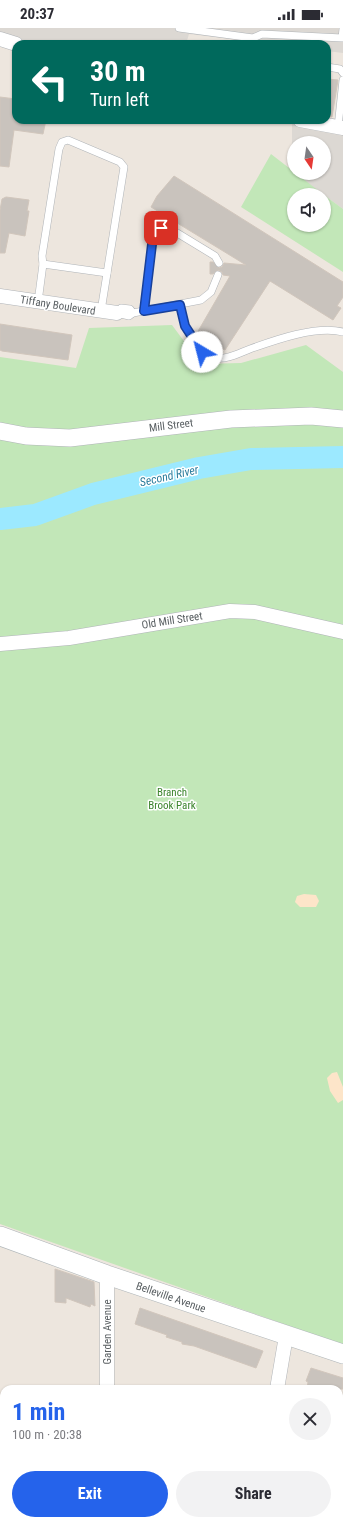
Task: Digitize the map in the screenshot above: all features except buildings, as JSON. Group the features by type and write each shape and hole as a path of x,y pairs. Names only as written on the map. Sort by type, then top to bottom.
{"main road":[{"name":"Belleville Avenue","path":"0,1236 107,1275 343,1354"}],"street":[{"path":"0,39 12,43"},
{"path":"320,124 340,128"},
{"name":"Tiffany Boulevard","path":"0,296 117,313"},
{"name":"Mill Street","path":"0,431 26,436 70,438 231,419 311,416 343,418"},
{"name":"Old Mill Street","path":"0,644 69,638 230,611 270,615 343,632"},
{"name":"Garden Avenue","path":"107,1275 107,1385"},
{"path":"279,1385 286,1336"}],"lane":[{"path":"179,28 253,38 262,34 342,38 343,29"},
{"path":"331,68 340,69 343,73"},
{"path":"340,128 343,80"},
{"path":"38,302 43,264 42,256 59,149 62,142 68,140 120,162 124,167 101,311"},
{"path":"144,311 155,232 161,228 169,228 189,240 215,256 219,263"},
{"path":"43,264 107,273"},
{"path":"117,313 121,308 130,308 133,313 180,305 205,298 211,292 218,275"},
{"path":"180,305 181,314 190,335 202,352 214,358 229,357 290,336 332,329 342,330"}],"shaded area":[{"path":"0,28 343,28 343,53 331,52 331,40 238,40 189,34 187,40 22,40 0,33"},
{"path":"292,124 343,131 343,209 331,200 331,188 314,188 304,180 331,180 331,136 292,136"}],"green space":[{"path":"271,154 287,166 287,180 305,180 315,188 287,188 287,232 331,232 331,200 343,209 343,272 241,207"},
{"name":"Branch Brook Park","path":"172,325 201,364 241,363 306,345 343,372 343,1345 0,1224 0,357 76,368 89,328"}],"sand":[{"path":"304,894 316,895 319,901 316,907 300,907 295,902 297,896"},
{"path":"337,1072 343,1087 343,1100 338,1103 330,1091 327,1078 332,1073"}],"waterway":[{"name":"Second River","path":"0,519 35,515 93,494 199,468 251,459 343,457"}],"route":[{"path":"161,228 155,232 153,236 144,311 180,305 185,326 202,352"}]}
